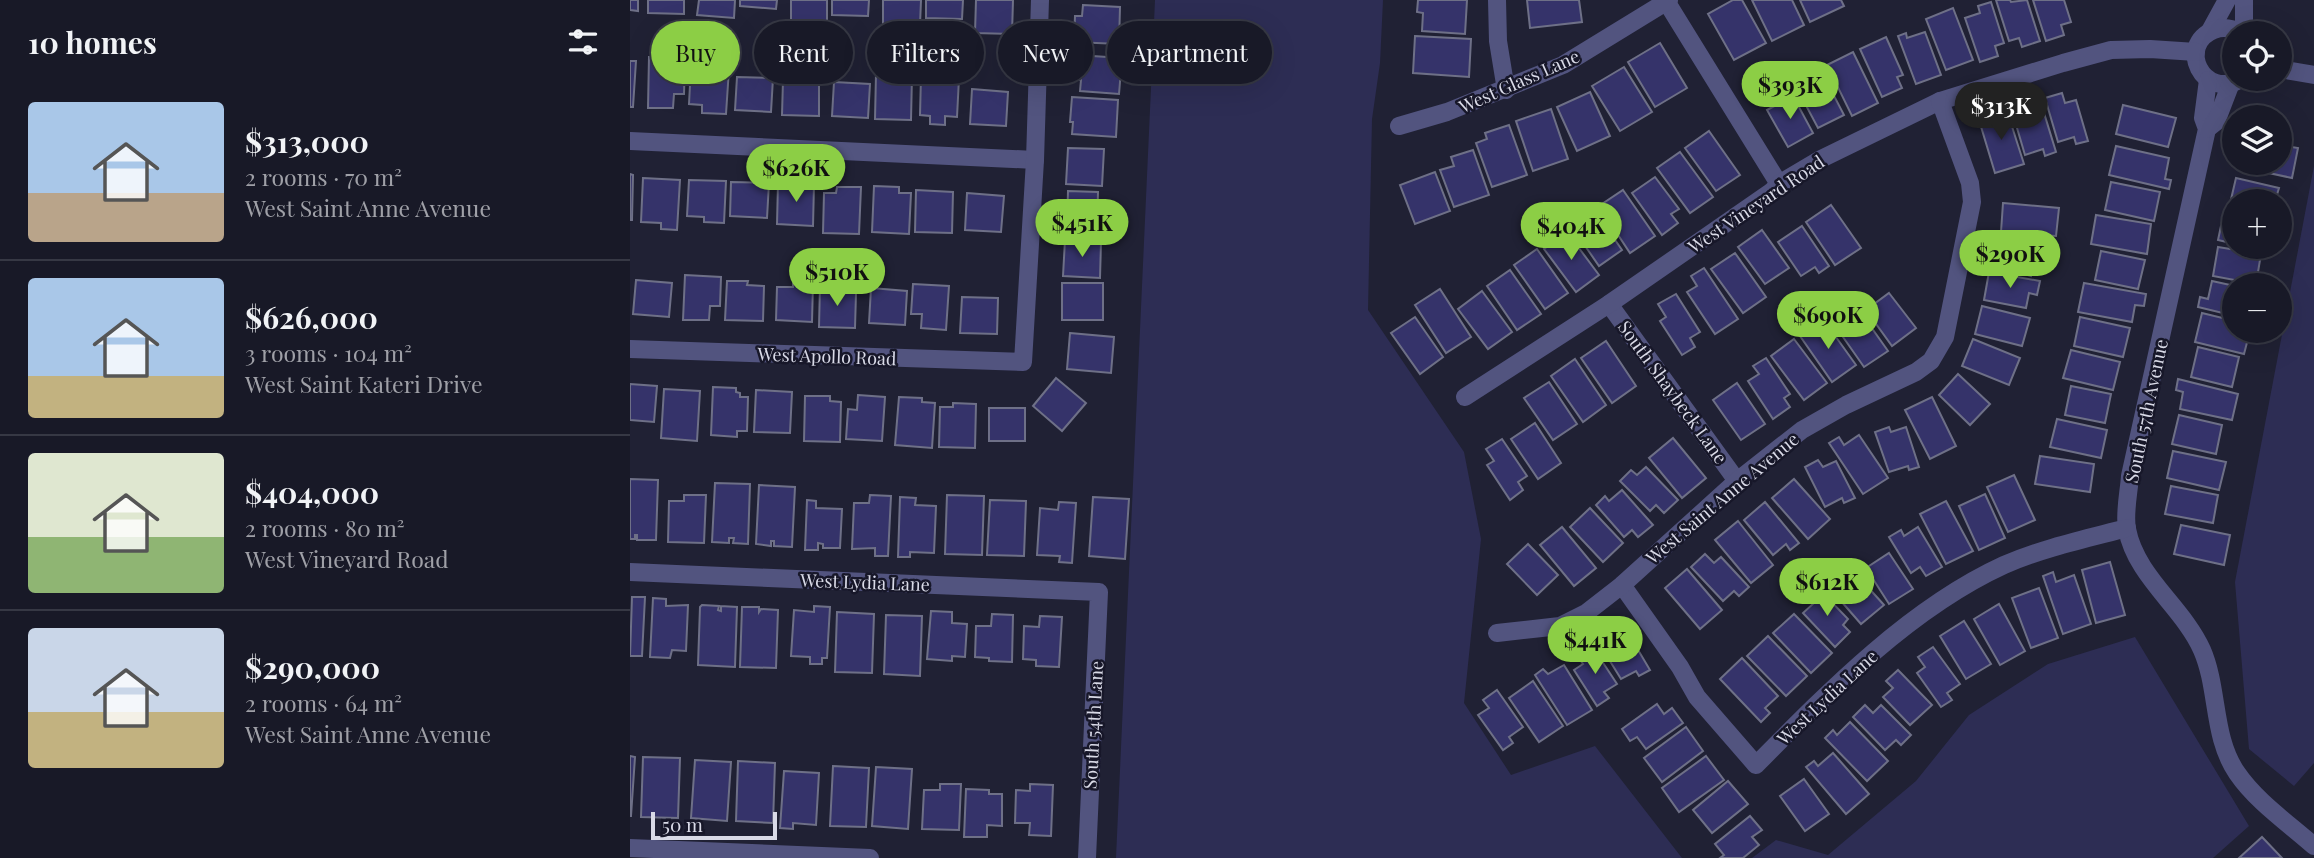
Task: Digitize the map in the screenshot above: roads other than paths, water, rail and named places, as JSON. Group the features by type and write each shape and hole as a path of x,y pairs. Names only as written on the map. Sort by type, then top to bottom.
{"street":[{"path":"630,141 1035,160 1040,0"},
{"path":"1497,0 1498,41 1506,90"},
{"path":"2208,80 2198,67 2196,52 2200,40 2210,31 2227,0"},
{"path":"2243,21 2244,0"},
{"path":"1667,1 1779,184"},
{"name":"West Glass Lane","path":"1399,126 1447,112 1563,65 1667,1"},
{"path":"2210,31 2222,29"},
{"name":"West Vineyard Road","path":"1465,397 1609,303 1779,184 1821,159 1940,101 2063,62 2111,50 2196,52"},
{"path":"2292,71 2314,75"},
{"name":"South 57th Avenue","path":"2222,82 2208,80 2203,118 2207,129 2130,476 2127,528 2139,561 2189,628 2202,650 2228,758 2251,790 2314,846"},
{"name":"South 57th Avenue","path":"2207,129 2216,122 2231,91"},
{"name":"West Saint Anne Avenue","path":"1497,633 1560,626 1586,613 1622,585 1737,481 1802,430 1846,405 1916,372 1931,361 1945,337 1972,202 1970,183 1940,101"},
{"name":"West Apollo Road","path":"630,349 1023,362 1035,160"},
{"name":"South Shaybeck Lane","path":"1609,303 1737,481"},
{"name":"West Lydia Lane","path":"1622,585 1680,667 1697,697 1756,765 1876,651 1914,620 1958,590 2004,565 2048,549 2127,528"},
{"name":"West Lydia Lane","path":"630,572 1099,592"},
{"name":"South 54th Lane","path":"1087,858 1099,592"},
{"path":"630,848 870,858"}]}
